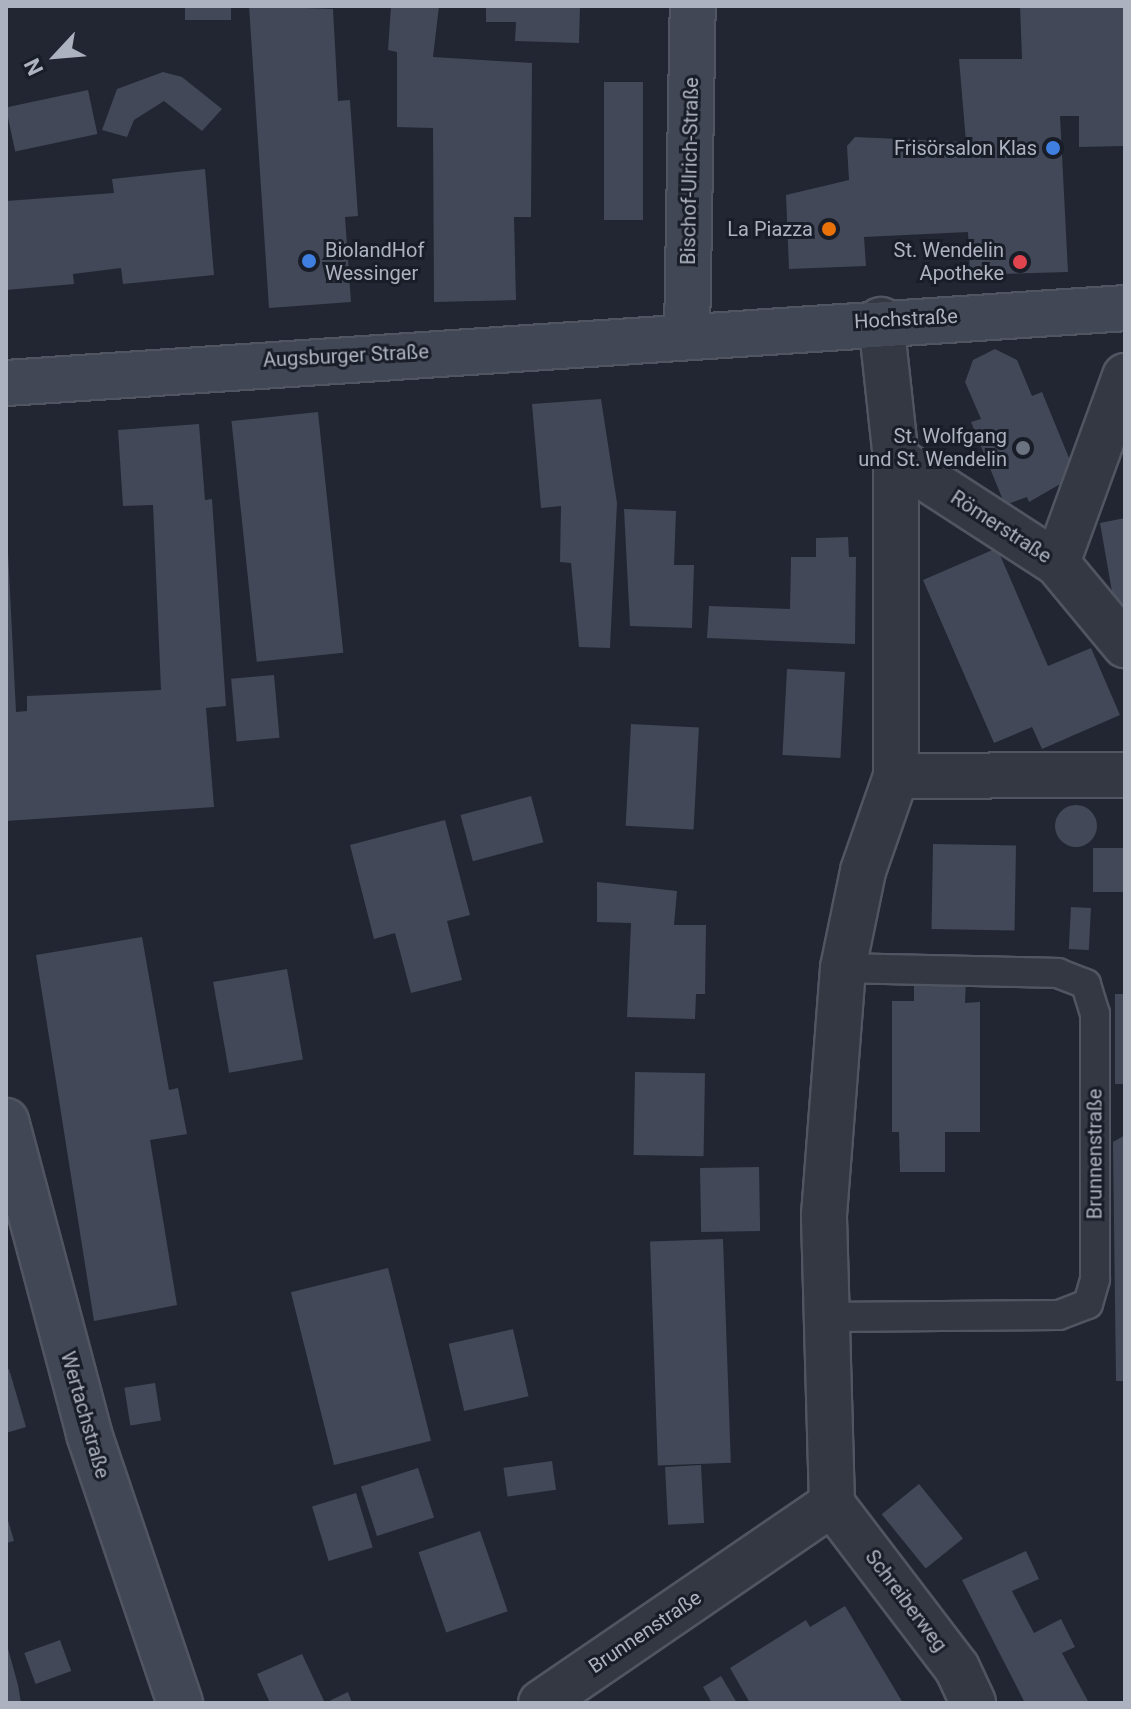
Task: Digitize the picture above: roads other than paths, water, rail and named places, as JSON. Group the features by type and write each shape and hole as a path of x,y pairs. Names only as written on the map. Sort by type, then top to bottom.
{"street":[{"name":"Bischof-Ulrich-Straße","path":"687,335 693,6"},
{"name":"Hochstraße","path":"687,335 881,320 1125,308"},
{"path":"832,1504 824,1215 843,968 863,871 896,776 896,459 881,320"},
{"name":"Augsburger Straße","path":"6,383 687,335"},
{"path":"1057,563 1125,376"},
{"name":"Römerstraße","path":"896,459 1057,563 1125,645"},
{"path":"896,776 1125,775"},
{"name":"Wertachstraße","path":"6,1121 89,1434 180,1703"},
{"name":"Brunnenstraße","path":"541,1703 832,1504"},
{"name":"Schreiberweg","path":"832,1504 957,1668 973,1703"}],"lane":[{"name":"Brunnenstraße","path":"825,1317 1059,1315 1088,1304 1095,1279 1095,1014 1086,984 1058,973 843,968"}],"place":[{"name":"Frisörsalon Klas","path":"1053,148"},
{"name":"La Piazza","path":"829,229"},
{"name":"BiolandHof Wessinger","path":"309,261"},
{"name":"St. Wendelin Apotheke","path":"1020,262"},
{"name":"St. Wolfgang und St. Wendelin","path":"1023,448"}]}
